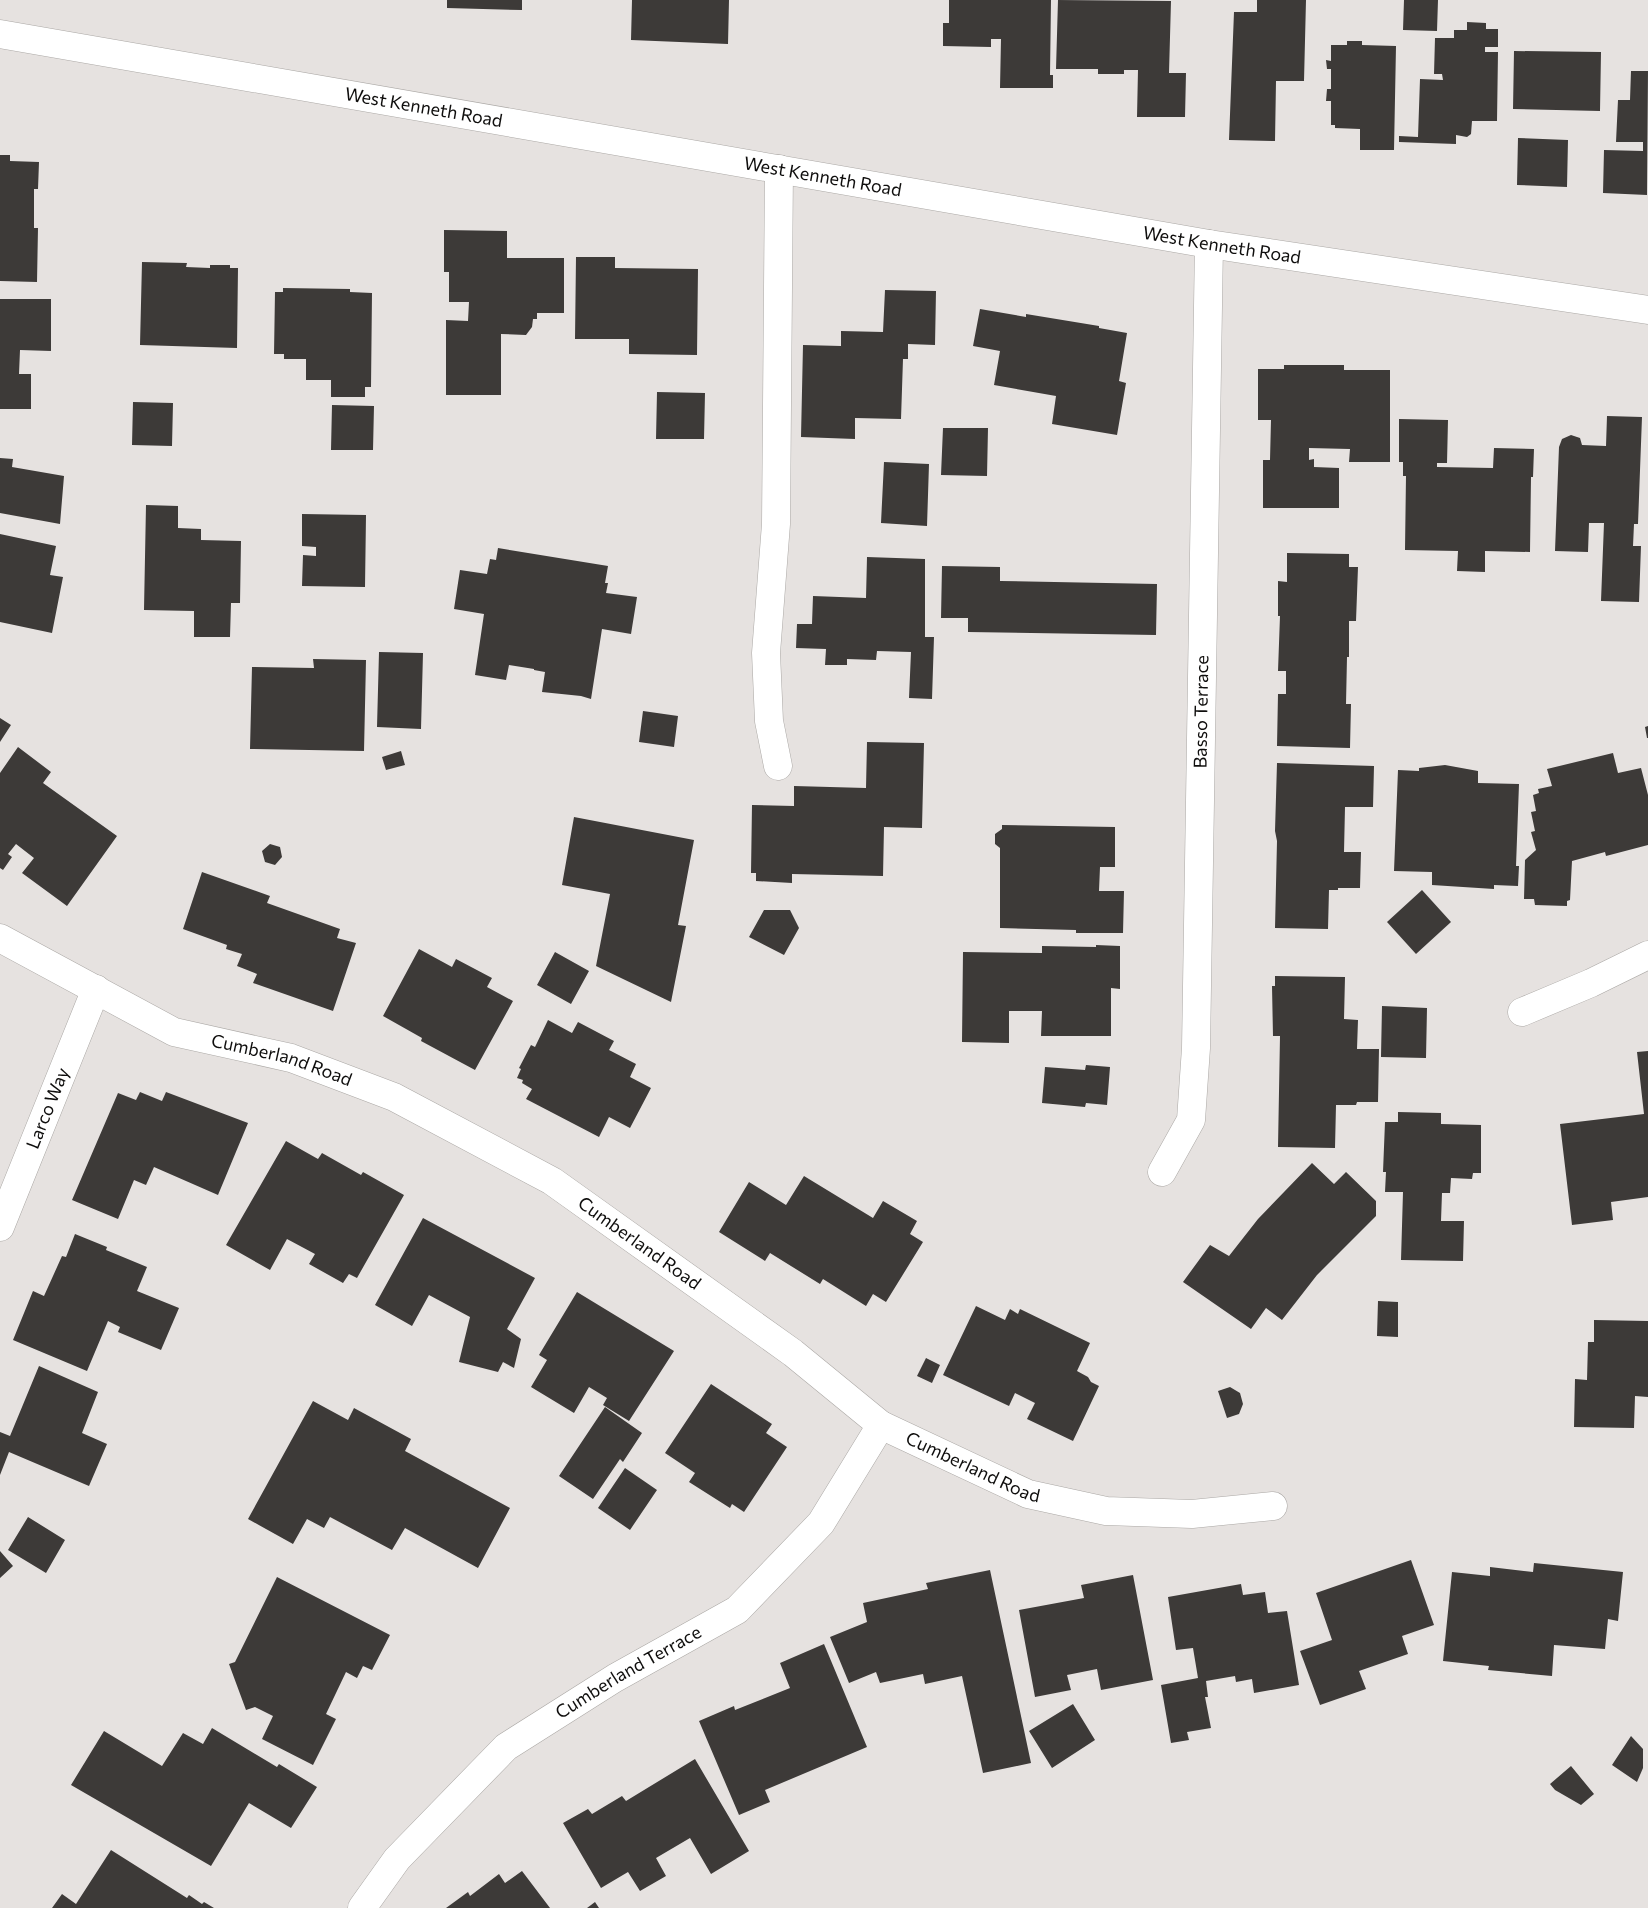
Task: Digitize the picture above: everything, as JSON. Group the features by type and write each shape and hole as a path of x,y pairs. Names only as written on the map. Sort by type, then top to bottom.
{"street":[{"name":"West Kenneth Road","path":"0,34 1209,244 1648,310"},
{"path":"778,766 769,721 766,653 776,524 779,169"},
{"name":"Basso Terrace","path":"1162,1172 1191,1120 1196,1048 1209,244"},
{"name":"Cumberland Road","path":"0,938 174,1032 291,1058 394,1097 552,1180 793,1353 881,1425 1028,1494 1106,1511 1192,1514 1273,1506"},
{"path":"1522,1012 1591,983 1648,955"},
{"name":"Larco Way","path":"0,1227 96,989"},
{"name":"Cumberland Terrace","path":"362,1908 397,1859 506,1746 615,1678 737,1610 821,1522 881,1425"}],"building":[{"path":"447,0 522,0 522,10 447,8"},
{"path":"632,0 729,0 728,44 631,40"},
{"path":"949,0 1051,0 1050,75 1053,75 1053,88 1000,88 1001,39 991,39 991,47 943,46 943,23 949,23"},
{"path":"1058,0 1171,1 1169,73 1186,73 1185,117 1137,117 1138,70 1124,70 1124,74 1098,74 1098,69 1056,69"},
{"path":"1257,0 1306,0 1304,81 1276,81 1275,141 1229,140 1234,12 1257,12"},
{"path":"1404,0 1438,0 1437,31 1403,30"},
{"path":"1467,22 1486,23 1486,29 1498,29 1498,47 1485,47 1485,52 1498,52 1497,121 1472,121 1471,134 1467,137 1456,135 1456,144 1399,142 1399,136 1418,137 1420,79 1443,80 1442,74 1434,74 1435,38 1454,38 1454,30 1467,30"},
{"path":"1347,41 1362,41 1362,45 1396,46 1394,150 1360,150 1360,129 1335,128 1335,125 1331,125 1331,101 1326,101 1327,89 1331,89 1331,69 1327,69 1326,60 1331,61 1331,45 1347,45"},
{"path":"1514,51 1601,52 1600,111 1513,109"},
{"path":"1631,71 1648,71 1647,195 1603,193 1604,150 1643,151 1643,142 1616,142 1618,100 1630,100"},
{"path":"1518,138 1568,140 1567,187 1517,185"},
{"path":"0,155 10,155 10,161 39,162 38,189 34,189 34,228 38,228 37,282 0,281"},
{"path":"444,230 507,231 507,258 564,258 564,313 537,313 537,319 533,319 532,327 526,335 501,334 501,395 446,395 446,320 468,321 469,302 449,302 449,272 444,272"},
{"path":"576,257 615,257 615,268 698,269 697,355 629,354 629,339 575,339"},
{"path":"142,262 187,263 186,267 210,268 210,265 230,265 230,268 238,268 237,348 140,345"},
{"path":"283,288 350,289 350,292 372,293 371,387 365,387 365,397 331,397 331,380 306,380 306,359 284,359 284,354 274,354 275,292 283,292"},
{"path":"885,290 936,291 935,345 908,344 908,359 903,359 901,419 855,418 855,439 801,437 803,345 841,346 841,331 883,332"},
{"path":"0,299 51,299 51,351 20,350 19,374 31,374 31,409 0,409"},
{"path":"980,309 1026,317 1026,314 1099,326 1099,328 1127,333 1119,381 1126,383 1117,435 1052,424 1056,396 994,385 1000,351 973,346"},
{"path":"1284,365 1344,365 1344,370 1390,370 1390,462 1349,462 1350,449 1309,448 1309,460 1314,459 1314,467 1339,468 1339,508 1263,508 1263,460 1270,460 1271,420 1258,420 1258,369 1284,369"},
{"path":"657,392 705,393 704,439 656,439"},
{"path":"133,402 173,403 172,446 132,445"},
{"path":"332,405 374,406 373,450 331,450"},
{"path":"1607,416 1642,417 1638,524 1634,524 1633,546 1641,546 1639,602 1601,601 1604,523 1589,523 1588,552 1555,551 1559,447 1562,439 1571,435 1580,438 1582,445 1606,446"},
{"path":"1399,419 1448,420 1447,463 1437,463 1437,467 1493,468 1494,448 1534,449 1533,477 1531,477 1530,552 1485,551 1485,572 1457,571 1458,551 1405,550 1406,476 1403,476 1403,462 1399,462"},
{"path":"943,428 988,428 987,476 941,475"},
{"path":"0,458 13,459 12,467 64,476 60,524 0,513"},
{"path":"884,462 929,464 927,526 881,523"},
{"path":"146,505 178,506 178,528 201,529 201,540 241,541 240,603 231,603 230,637 194,637 194,611 144,610"},
{"path":"302,514 366,515 365,587 302,586 303,555 316,556 316,547 302,546"},
{"path":"0,534 56,546 50,575 63,577 52,633 0,622"},
{"path":"498,548 608,566 605,583 608,583 606,593 637,597 631,634 602,629 591,699 581,696 542,692 545,672 534,669 509,665 506,680 475,675 484,614 454,609 460,570 487,574 490,559 496,560"},
{"path":"1287,553 1349,554 1349,567 1358,567 1356,621 1349,621 1349,657 1347,657 1346,704 1351,704 1350,748 1277,746 1278,694 1286,694 1286,671 1278,671 1280,616 1278,616 1278,581 1287,582"},
{"path":"867,557 925,559 925,637 934,637 932,699 909,698 911,652 877,651 876,660 847,659 847,665 825,665 826,649 796,648 797,624 812,624 813,596 866,598"},
{"path":"942,566 1000,567 1000,581 1157,584 1156,635 968,632 968,618 941,618"},
{"path":"379,652 423,653 421,729 377,727"},
{"path":"313,659 366,660 364,751 250,749 252,667 314,668"},
{"path":"643,711 678,716 674,747 639,742"},
{"path":"0,718 11,725 0,742"},
{"path":"1648,726 1648,738 1647,738 1645,727"},
{"path":"867,742 924,743 922,828 884,827 883,876 792,874 792,883 756,881 756,873 751,873 752,805 794,806 794,786 866,788"},
{"path":"18,747 51,772 43,783 117,836 67,906 22,873 34,858 16,844 8,854 12,857 3,870 0,868 0,773"},
{"path":"401,751 405,765 386,770 382,757"},
{"path":"1613,753 1618,773 1641,768 1648,795 1648,845 1606,856 1605,852 1572,861 1570,900 1567,901 1567,906 1535,905 1534,899 1524,899 1525,860 1536,850 1531,832 1535,831 1531,812 1536,811 1533,795 1539,793 1538,789 1552,786 1547,769"},
{"path":"1277,763 1374,766 1373,807 1345,807 1344,852 1361,852 1360,888 1329,890 1328,929 1275,928"},
{"path":"1445,765 1478,771 1478,783 1519,784 1516,866 1519,866 1518,886 1494,885 1494,889 1432,885 1432,872 1394,871 1398,770 1419,771 1419,768"},
{"path":"574,817 694,840 678,925 686,926 671,1002 596,966 610,894 562,885"},
{"path":"1002,825 1115,827 1115,867 1100,867 1099,891 1124,891 1123,933 1076,933 1076,930 1000,928 1000,848 995,844 995,834 1002,829"},
{"path":"270,844 280,847 282,857 275,865 265,862 262,851"},
{"path":"202,872 270,896 267,903 340,929 337,938 356,943 333,1011 253,983 257,974 237,966 242,954 226,949 227,945 183,929"},
{"path":"1422,890 1451,922 1416,954 1387,922"},
{"path":"764,910 790,910 799,928 784,955 749,937"},
{"path":"1096,945 1120,946 1120,989 1111,988 1111,1036 1041,1036 1042,1011 1009,1011 1009,1043 962,1042 963,952 1042,953 1042,946 1096,947"},
{"path":"419,949 452,967 456,959 492,978 487,987 513,1001 475,1070 421,1041 422,1038 383,1016"},
{"path":"555,952 589,971 571,1004 537,985"},
{"path":"1275,976 1345,977 1344,1019 1358,1020 1357,1049 1379,1049 1378,1102 1336,1105 1335,1148 1278,1147 1280,1036 1273,1036 1272,986 1275,986"},
{"path":"1382,1006 1427,1008 1426,1058 1381,1057"},
{"path":"548,1020 572,1033 578,1022 614,1041 609,1050 636,1064 630,1077 651,1088 630,1128 609,1117 599,1137 526,1099 532,1089 522,1083 523,1080 517,1078 521,1069 519,1068 531,1045 535,1047"},
{"path":"1648,1051 1648,1197 1611,1202 1613,1220 1572,1225 1560,1124 1644,1114 1637,1052"},
{"path":"1086,1065 1110,1067 1107,1105 1086,1103 1085,1107 1042,1103 1045,1067 1085,1070"},
{"path":"140,1092 162,1101 166,1092 248,1123 218,1195 154,1167 146,1185 134,1180 118,1219 72,1200 118,1093 136,1100"},
{"path":"1398,1112 1441,1113 1441,1124 1481,1125 1481,1173 1473,1173 1472,1179 1451,1178 1450,1193 1442,1193 1441,1221 1464,1221 1463,1261 1401,1260 1403,1192 1385,1192 1386,1172 1383,1172 1385,1122 1398,1122"},
{"path":"286,1141 318,1159 322,1153 361,1175 363,1172 404,1195 357,1278 349,1274 343,1283 309,1264 315,1254 287,1239 270,1270 226,1245"},
{"path":"1312,1163 1334,1184 1346,1172 1376,1201 1376,1216 1317,1275 1282,1320 1266,1308 1251,1329 1183,1282 1210,1245 1229,1256 1258,1219"},
{"path":"804,1176 873,1218 883,1201 917,1221 910,1234 923,1242 886,1302 873,1294 866,1306 823,1279 820,1284 770,1253 765,1261 719,1232 749,1182 786,1205"},
{"path":"423,1218 535,1278 507,1329 521,1339 514,1368 503,1362 498,1372 459,1362 470,1317 429,1295 412,1326 375,1305"},
{"path":"75,1234 107,1247 106,1250 147,1267 137,1291 179,1308 161,1350 118,1332 120,1327 108,1321 87,1371 13,1340 33,1291 44,1296 62,1256 66,1257"},
{"path":"577,1292 674,1351 629,1421 603,1405 607,1398 589,1387 574,1413 531,1387 547,1360 539,1355"},
{"path":"1378,1301 1398,1302 1398,1337 1377,1336"},
{"path":"976,1306 1005,1320 1010,1309 1018,1314 1020,1309 1090,1343 1077,1371 1099,1386 1073,1441 1027,1419 1035,1403 1015,1393 1009,1406 943,1375"},
{"path":"1594,1320 1648,1321 1648,1397 1635,1396 1634,1428 1574,1427 1575,1379 1587,1380 1588,1342 1594,1342"},
{"path":"926,1358 940,1365 932,1383 917,1376"},
{"path":"39,1366 98,1392 82,1433 107,1444 89,1486 9,1452 0,1475 0,1432 10,1436"},
{"path":"711,1384 772,1424 766,1433 787,1447 744,1512 732,1504 730,1508 689,1482 695,1473 665,1453"},
{"path":"1230,1387 1240,1393 1243,1404 1239,1414 1227,1418 1218,1391"},
{"path":"313,1401 348,1420 354,1408 411,1439 405,1451 510,1508 478,1568 405,1528 392,1550 330,1517 324,1528 307,1519 293,1544 248,1519"},
{"path":"605,1407 642,1433 623,1462 620,1459 593,1499 559,1476"},
{"path":"625,1468 657,1490 630,1530 598,1508"},
{"path":"28,1517 65,1540 46,1573 8,1550"},
{"path":"0,1551 13,1566 0,1578"},
{"path":"1411,1560 1434,1625 1402,1636 1408,1654 1359,1671 1366,1689 1320,1705 1300,1651 1332,1640 1316,1593"},
{"path":"1534,1563 1623,1572 1618,1621 1608,1619 1605,1649 1554,1645 1552,1676 1488,1670 1489,1666 1443,1661 1452,1572 1490,1576 1490,1567 1533,1572"},
{"path":"990,1570 1031,1763 983,1773 962,1676 925,1684 923,1674 880,1683 876,1672 849,1683 830,1637 867,1622 863,1603 928,1589 926,1583"},
{"path":"1133,1575 1153,1680 1101,1690 1097,1669 1067,1675 1071,1690 1035,1697 1019,1610 1084,1598 1081,1585"},
{"path":"277,1577 390,1635 372,1670 363,1666 357,1678 346,1672 326,1714 336,1719 313,1765 262,1739 273,1716 255,1707 246,1710 229,1664 235,1662"},
{"path":"1241,1584 1243,1595 1265,1592 1268,1613 1287,1611 1299,1685 1254,1693 1252,1679 1236,1682 1235,1676 1206,1681 1208,1697 1205,1697 1211,1728 1187,1732 1189,1740 1171,1743 1161,1685 1198,1678 1193,1648 1176,1650 1168,1597"},
{"path":"824,1644 867,1747 765,1790 770,1802 739,1815 699,1721 734,1706 735,1710 790,1688 780,1663"},
{"path":"1073,1704 1095,1740 1052,1768 1029,1731"},
{"path":"212,1728 277,1767 279,1764 317,1787 291,1828 249,1803 211,1866 71,1785 104,1731 162,1766 183,1733 203,1744"},
{"path":"1631,1736 1643,1749 1643,1768 1637,1782 1612,1765"},
{"path":"695,1759 749,1851 711,1874 690,1838 656,1858 666,1876 640,1891 628,1872 601,1888 563,1823 588,1809 592,1814 622,1796 626,1801"},
{"path":"1571,1766 1594,1794 1581,1805 1555,1790 1550,1784"},
{"path":"111,1850 187,1898 189,1895 202,1904 204,1902 214,1908 52,1908 62,1894 76,1904"},
{"path":"522,1871 550,1908 446,1908 468,1892 470,1896 499,1874 505,1883"},
{"path":"595,1902 599,1908 587,1908"}]}
